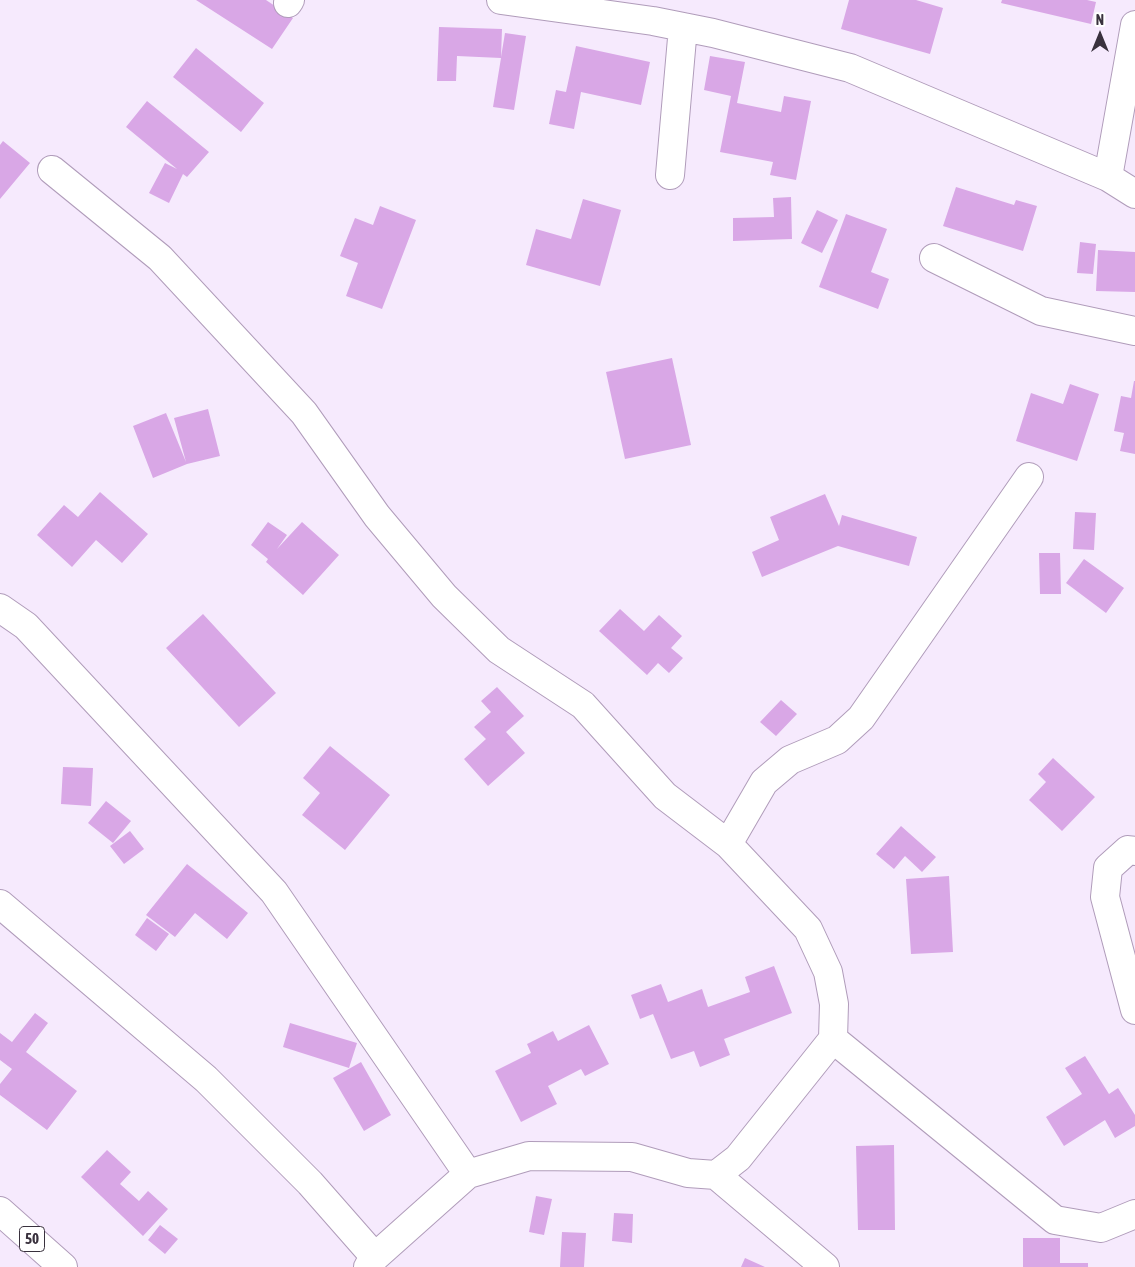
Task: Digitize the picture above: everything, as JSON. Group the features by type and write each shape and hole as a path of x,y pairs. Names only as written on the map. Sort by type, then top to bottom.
{"main road":[{"path":"500,0 683,27 850,68 1108,177 1135,194"},
{"path":"1108,177 1135,25"},
{"path":"670,175 683,27"},
{"path":"52,170 160,258 304,413 377,516 444,596 499,650 583,705 664,796 728,844 808,929 828,972 834,1004 833,1039 738,1158 716,1175"},
{"path":"934,258 1041,311 1135,331"},
{"path":"728,844 764,782 790,760 837,740 861,718 1029,477"},
{"path":"0,608 26,626 274,892 468,1174"},
{"path":"1135,851 1128,850 1108,868 1105,898 1135,1010"},
{"path":"0,904 206,1079 310,1184 372,1262 468,1174 529,1156 632,1157 688,1174 716,1175 825,1267"},
{"path":"833,1039 1054,1220 1101,1228 1135,1214"},
{"name":"50","path":"0,1211 63,1267"}],"building":[{"path":"196,0 266,0 293,18 272,49"},
{"path":"849,0 916,0 943,8 930,54 841,29"},
{"path":"1002,0 1087,0 1096,2 1091,24 1001,3"},
{"path":"439,27 502,29 501,57 505,33 526,36 514,110 493,107 501,58 457,56 456,81 437,81"},
{"path":"576,46 650,62 641,105 581,92 574,129 549,124 556,90 566,92"},
{"path":"196,48 264,103 241,132 173,77"},
{"path":"710,56 745,62 737,103 781,112 784,96 811,101 796,180 770,175 773,162 720,152 731,96 704,90"},
{"path":"147,101 209,152 187,177 183,174 169,203 149,193 165,163 177,169 126,127"},
{"path":"3,141 30,163 0,199 0,145"},
{"path":"956,187 1014,205 1016,200 1037,206 1023,251 943,226"},
{"path":"791,197 792,239 733,241 733,218 774,217 773,198"},
{"path":"583,199 621,210 600,286 526,265 536,229 571,239"},
{"path":"380,206 416,220 382,309 346,296 358,263 340,256 355,218 373,225"},
{"path":"817,210 838,220 822,253 801,243"},
{"path":"846,214 887,229 871,272 889,279 878,309 819,287"},
{"path":"1080,242 1096,244 1093,274 1077,273"},
{"path":"1098,250 1135,252 1135,292 1096,291"},
{"path":"672,358 691,445 625,459 606,372"},
{"path":"1134,381 1135,454 1120,451 1124,433 1114,431 1121,396 1131,398"},
{"path":"1070,384 1099,394 1077,461 1016,441 1031,393 1063,404"},
{"path":"208,409 220,456 187,464 153,478 133,426 166,413 186,462 174,418"},
{"path":"100,492 148,534 122,563 96,540 72,567 37,535 64,505 78,517"},
{"path":"825,494 839,526 842,515 917,537 909,566 838,546 762,577 752,552 779,540 770,517"},
{"path":"1075,512 1096,513 1094,550 1073,549"},
{"path":"268,522 287,535 277,549 302,522 339,555 303,595 266,562 268,559 251,545"},
{"path":"1039,553 1060,553 1061,594 1040,594"},
{"path":"1084,559 1124,588 1106,613 1066,583"},
{"path":"620,609 644,631 659,615 682,636 671,648 683,658 669,673 658,663 647,675 599,631"},
{"path":"203,614 276,693 239,727 166,648"},
{"path":"497,687 524,716 506,732 525,753 488,786 464,759 486,739 474,727 491,712 481,701"},
{"path":"781,700 797,714 776,736 760,722"},
{"path":"330,746 390,795 345,850 302,815 320,793 303,778"},
{"path":"1053,758 1095,797 1062,831 1029,800 1046,782 1038,774"},
{"path":"63,767 93,768 91,806 61,804"},
{"path":"106,801 131,821 113,843 88,823"},
{"path":"901,826 936,857 922,872 905,856 894,869 876,854"},
{"path":"130,831 144,849 124,864 110,846"},
{"path":"187,864 248,913 227,939 195,913 175,937 146,915"},
{"path":"949,876 953,952 911,954 906,879"},
{"path":"147,918 169,934 156,951 135,935"},
{"path":"774,966 792,1013 724,1039 730,1055 700,1067 694,1051 671,1059 653,1014 640,1019 631,995 661,984 668,1002 702,989 708,1007 750,992 745,977"},
{"path":"35,1013 48,1023 26,1052 77,1091 47,1130 0,1095 0,1084 12,1069 0,1060 0,1033 12,1042"},
{"path":"290,1023 357,1043 349,1068 283,1047"},
{"path":"589,1025 609,1064 585,1076 581,1069 548,1086 557,1104 521,1122 495,1071 531,1053 527,1044 553,1031 558,1041"},
{"path":"1085,1056 1109,1094 1118,1088 1135,1115 1135,1126 1115,1138 1105,1120 1064,1146 1046,1117 1082,1094 1065,1068"},
{"path":"361,1062 391,1115 364,1131 333,1078"},
{"path":"894,1145 895,1230 858,1230 856,1146"},
{"path":"107,1150 131,1172 120,1184 139,1201 148,1191 168,1209 143,1236 81,1177"},
{"path":"536,1196 552,1199 544,1235 529,1232"},
{"path":"614,1213 633,1214 632,1243 612,1241"},
{"path":"160,1225 178,1239 165,1254 148,1240"},
{"path":"562,1232 586,1233 584,1267 560,1267"},
{"path":"1023,1238 1060,1238 1060,1263 1088,1263 1088,1267 1023,1267"},
{"path":"745,1258 765,1267 741,1267"}]}
